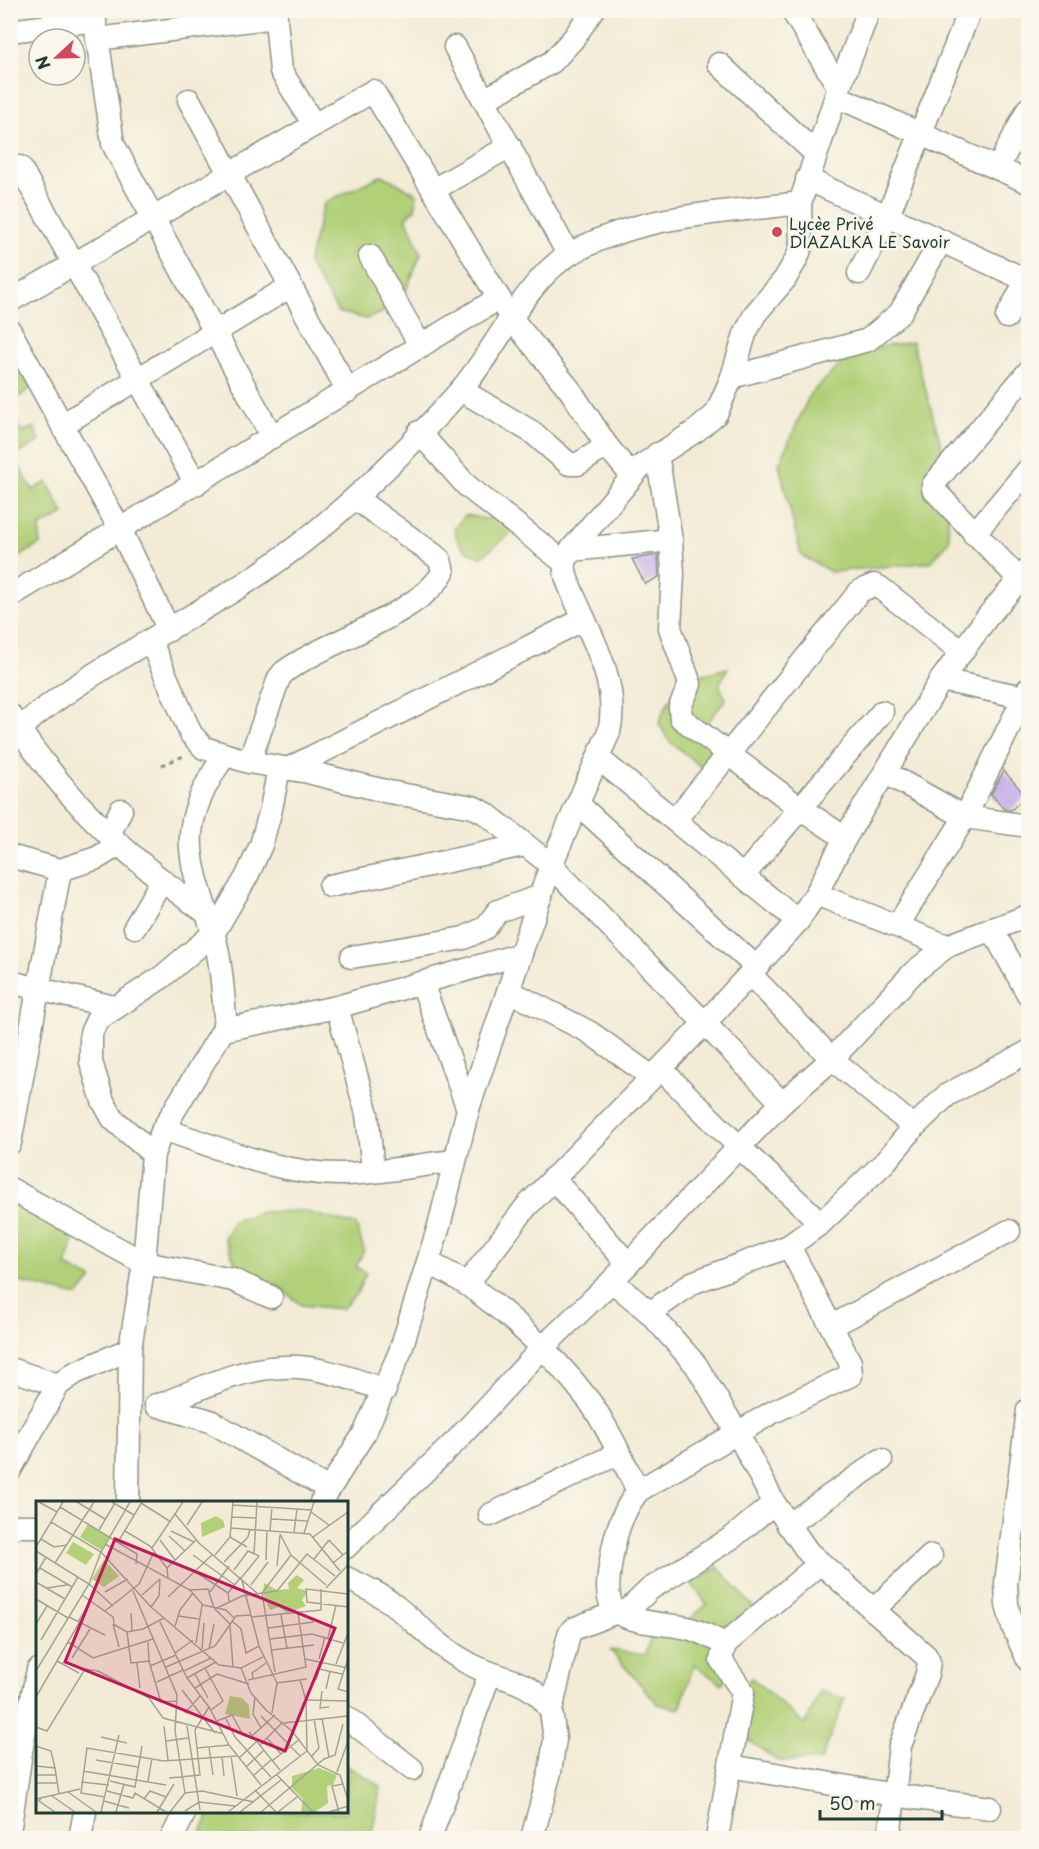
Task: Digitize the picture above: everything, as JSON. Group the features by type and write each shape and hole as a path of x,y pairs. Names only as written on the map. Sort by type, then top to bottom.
{"street":[{"path":"484,100 552,62 573,39 593,10"},
{"path":"792,10 837,92 920,134 1029,182"},
{"path":"131,1404 160,1405 210,1421 325,1496 365,1431 400,1352 428,1263 468,1109 551,865 598,758 613,716 612,697 569,583 568,557 632,476 657,454 708,423 716,414 732,376 745,334 755,314 785,279 797,258 801,247 800,203 837,92 869,10"},
{"path":"859,273 888,214 970,10"},
{"path":"10,31 95,23 275,14 281,71 314,125"},
{"path":"95,23 113,144 272,437"},
{"path":"455,47 568,254"},
{"path":"720,64 816,154"},
{"path":"10,301 373,91 511,318 570,390 607,446 632,476"},
{"path":"189,100 348,391"},
{"path":"998,168 1029,109"},
{"path":"433,190 510,146"},
{"path":"20,167 196,484"},
{"path":"807,179 1028,279 1007,317"},
{"path":"204,911 160,882 113,840 13,727 278,561 355,498 461,390 525,298 568,254 629,228 800,203"},
{"path":"732,376 850,347 868,340 900,313 941,241"},
{"path":"370,256 421,347"},
{"path":"62,425 291,286"},
{"path":"10,596 121,531 499,298"},
{"path":"10,331 121,531 160,636 182,715 191,734 214,752 249,762 389,792 473,807 551,865 782,1103"},
{"path":"468,1283 526,1207 705,1023 798,921 816,894 845,838 941,680 1024,575 974,534 933,489 934,481 1029,372"},
{"path":"461,390 525,427 569,464 578,464 607,446"},
{"path":"419,432 467,486 568,557 671,540"},
{"path":"657,454 671,540 673,574 670,628 689,675 690,684 680,707 681,718 800,808 845,838"},
{"path":"974,534 1029,470"},
{"path":"249,762 279,678 284,672 395,612 420,596 440,579 443,572 440,560 355,498"},
{"path":"675,820 860,591 874,585 879,587 962,652"},
{"path":"153,1154 113,1119 103,1101 91,1062 91,1033 97,1020 162,977 213,934 247,876 261,845 284,769 584,619"},
{"path":"898,925 965,817 1027,694 941,680"},
{"path":"743,876 882,711"},
{"path":"128,1501 130,1349 144,1263 153,1154 163,1129 223,1030 225,1011 213,934 204,911 191,856 191,825 195,804 214,752"},
{"path":"598,758 798,921"},
{"path":"886,773 965,817 1029,826"},
{"path":"578,804 753,970 832,1059 914,1127"},
{"path":"10,856 60,870 97,858 113,840 121,810"},
{"path":"330,886 524,845"},
{"path":"10,1143 60,870"},
{"path":"135,927 160,882"},
{"path":"816,894 947,946"},
{"path":"352,957 464,939 485,928 498,910 541,896"},
{"path":"348,1545 457,1440 542,1348 612,1281 738,1147 782,1103 832,1059 914,972 947,946 1029,916"},
{"path":"992,929 1029,994"},
{"path":"223,1030 337,1007 521,954"},
{"path":"10,982 114,1007"},
{"path":"422,982 468,1109"},
{"path":"509,991 589,1032 656,1073 820,1223"},
{"path":"337,1007 367,1114 373,1170"},
{"path":"650,1313 692,1283 789,1246 820,1223 885,1162 914,1127 947,1095 1029,1053"},
{"path":"163,1129 296,1170 346,1174 454,1161"},
{"path":"553,1178 628,1264"},
{"path":"10,1189 144,1263 233,1280 271,1297"},
{"path":"832,1326 1009,1231"},
{"path":"725,1644 688,1628 620,1613 609,1599 608,1579 614,1540 623,1511 638,1491 772,1412 849,1377 852,1366 789,1246"},
{"path":"428,1263 468,1283 542,1348 591,1404 638,1491"},
{"path":"612,1281 650,1313 696,1365 738,1434 774,1503 819,1564 922,1650 929,1662 927,1674 900,1746 889,1839"},
{"path":"10,1470 58,1385 75,1373 130,1349"},
{"path":"160,1405 237,1375 283,1367 334,1372 385,1390"},
{"path":"10,1369 58,1385"},
{"path":"1029,1410 1006,1583 1007,1605 1013,1627 1029,1660"},
{"path":"490,1515 619,1453"},
{"path":"788,1525 881,1460"},
{"path":"532,1839 550,1772 555,1739 551,1711 569,1634 573,1629 620,1613 650,1589 733,1537 774,1503"},
{"path":"10,1526 36,1526"},
{"path":"873,1610 931,1556"},
{"path":"717,1839 743,1692 740,1684 721,1660 725,1644 819,1564"},
{"path":"348,1579 392,1604 449,1651 490,1672 527,1685 542,1696 551,1711"},
{"path":"430,1839 490,1672"},
{"path":"11,1822 23,1739 36,1679"},
{"path":"348,1719 412,1769"},
{"path":"730,1766 894,1795 990,1808"},
{"path":"80,1839 85,1813"},
{"path":"172,1839 185,1813"}],"path":[{"path":"162,765 214,752"}],"green space":[{"path":"382,175 417,194 415,209 406,217 421,254 400,305 367,319 338,312 308,263 324,203"},
{"path":"912,342 946,462 949,541 931,562 831,572 801,555 779,464 810,394 855,351"},
{"path":"11,356 16,357 34,385 11,403"},
{"path":"11,414 21,432 34,427 40,441 13,457 33,490 47,482 64,514 40,527 40,544 11,562"},
{"path":"466,515 485,519 501,517 519,527 481,557 463,547 456,534 454,528"},
{"path":"728,668 719,685 726,699 707,723 725,741 701,767 668,740 659,723 664,709 676,690 692,679"},
{"path":"10,1180 80,1222 66,1266 92,1279 78,1296 11,1280"},
{"path":"303,1211 356,1225 364,1250 356,1267 366,1273 357,1293 342,1309 301,1305 283,1290 237,1266 224,1238 233,1221 262,1212"},
{"path":"718,1567 755,1609 736,1629 729,1676 721,1684 694,1664 680,1709 658,1704 610,1650 645,1655 654,1625 689,1620 707,1604 691,1583"},
{"path":"752,1678 805,1725 820,1691 845,1699 821,1760 778,1761 733,1729 741,1686"},
{"path":"348,1767 381,1786 371,1838 198,1838 210,1813 348,1813"}],"building":[{"path":"658,555 659,577 645,584 632,559"},
{"path":"1004,771 1026,796 1011,810 1004,809 991,794"}],"place":[{"name":"Lycèe Privé DIAZALKA LE Savoir","path":"777,232"}]}
